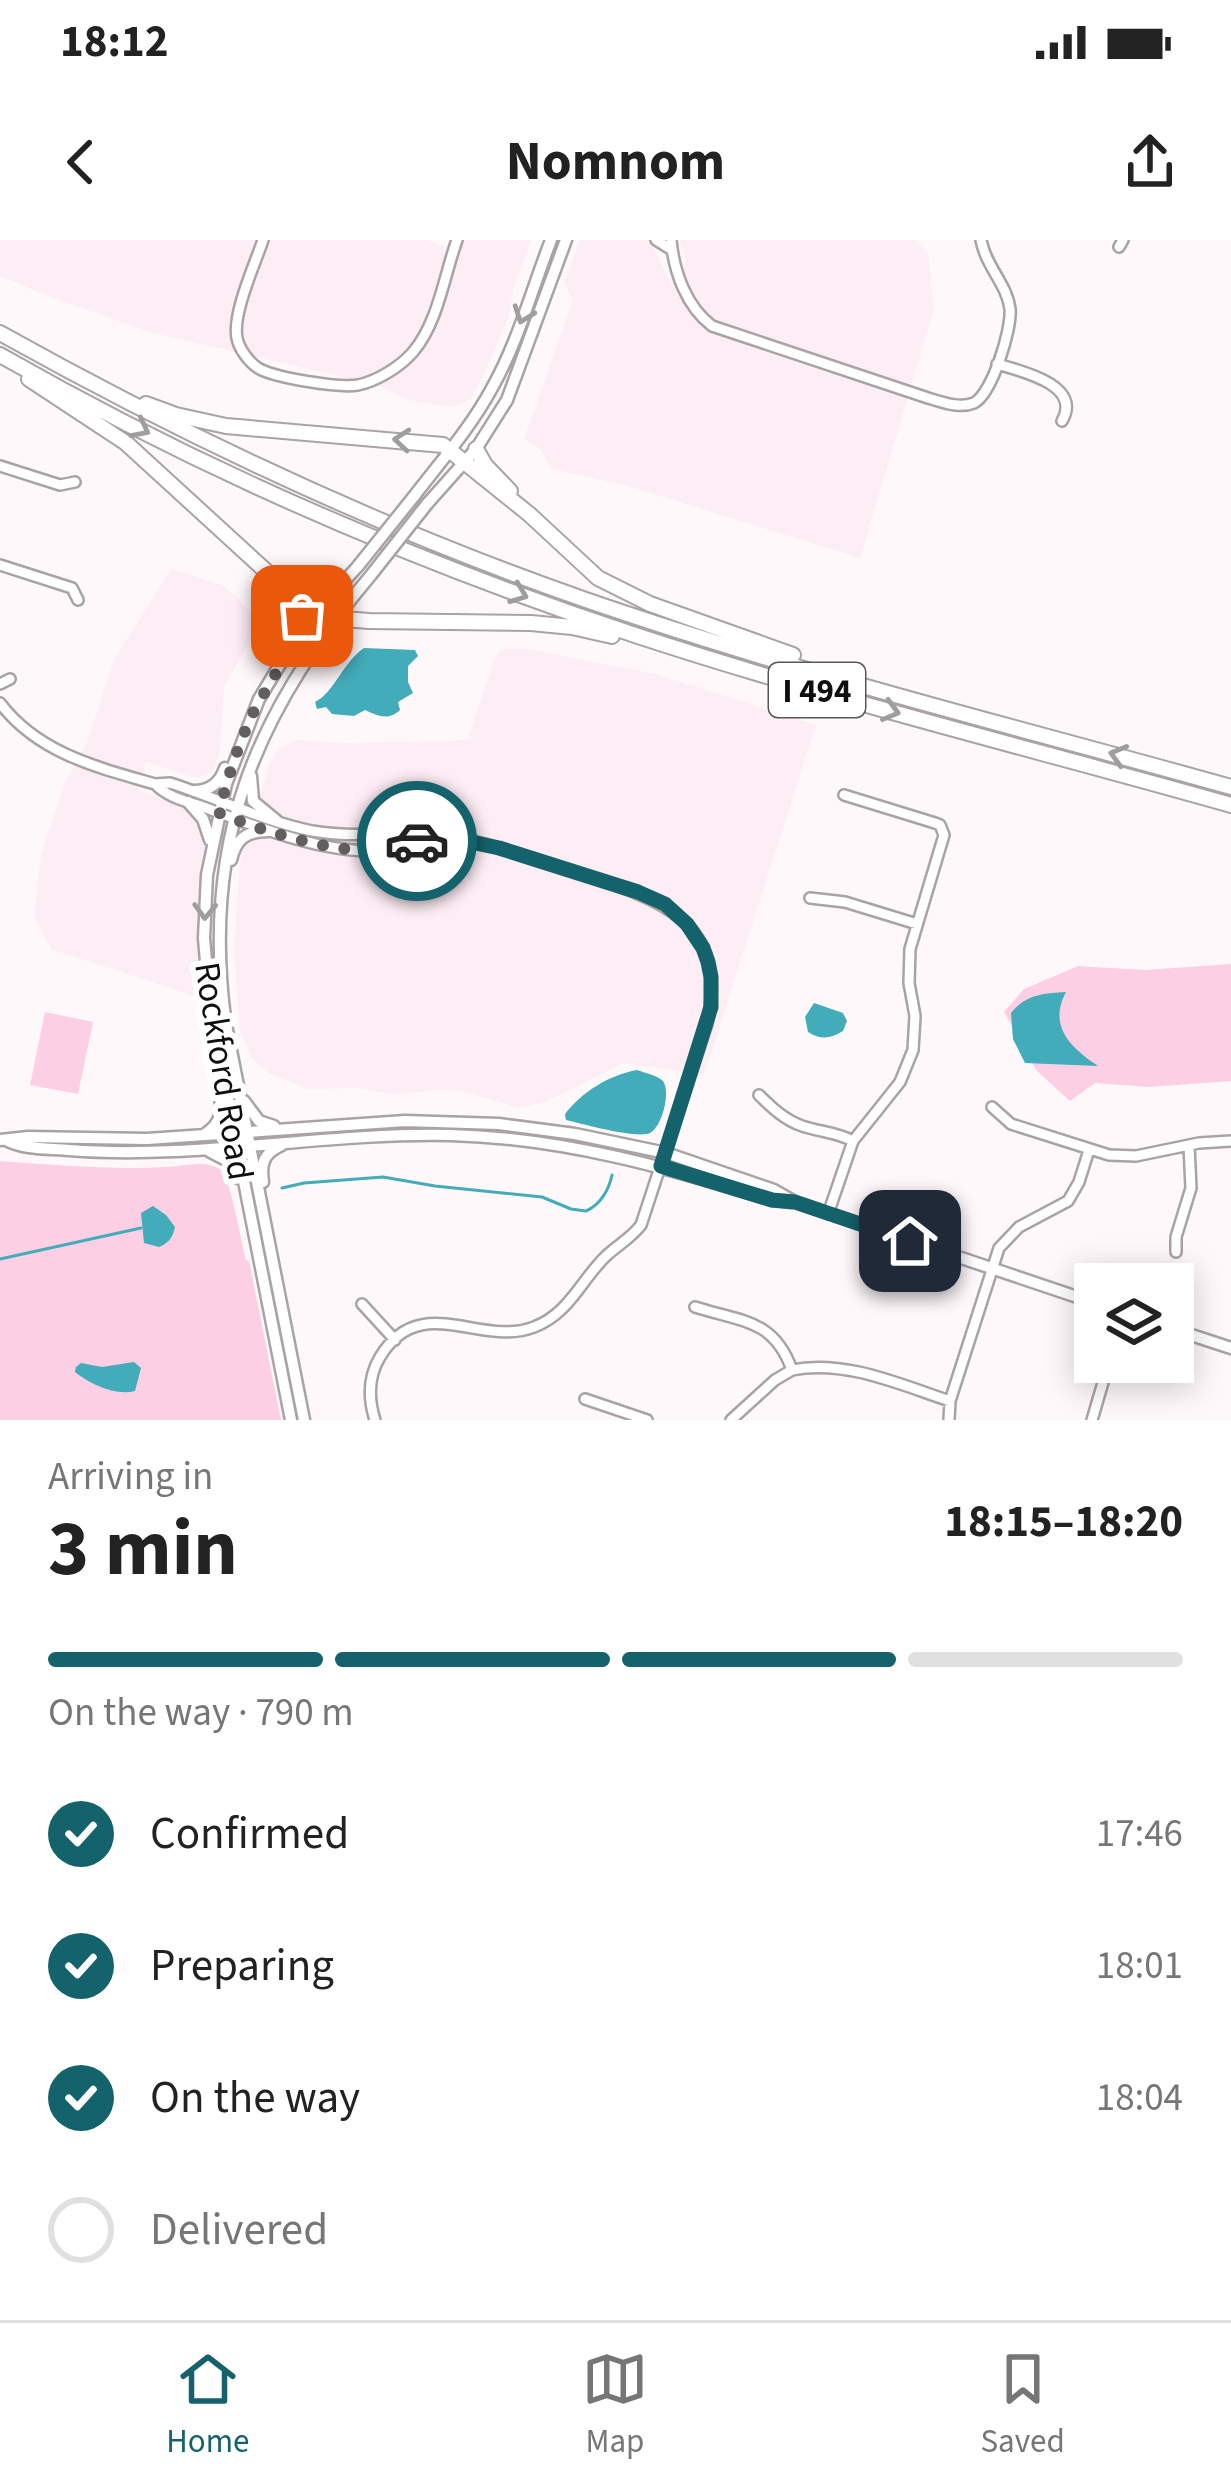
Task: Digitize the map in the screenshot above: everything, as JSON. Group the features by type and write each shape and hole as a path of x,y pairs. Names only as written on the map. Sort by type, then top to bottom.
{"highway":[{"name":"I 494","path":"0,333 87,382 277,476 467,556 692,634 1231,787"},
{"path":"0,357 126,443 268,573 336,617 562,626 704,657"},
{"name":"I 494","path":"0,357 185,452 370,537 542,602 704,657 1231,805"},
{"path":"87,382 166,412 214,424 443,445 529,514 585,567 617,588 833,669 847,679"},
{"path":"476,449 529,514"},
{"path":"268,573 300,611 302,628"}],"main road":[{"name":"Rockford Road","path":"304,1420 264,1220 209,1010 204,938 211,846 241,742 266,686 302,628 358,566 470,425 499,375 551,240"},
{"name":"Rockford Road","path":"291,1420 244,1188 238,1088 221,986 220,891 235,813 256,754 292,682 336,617 476,449 512,388 566,240"},
{"path":"211,846 191,797 219,781 249,708 266,686"},
{"path":"220,891 238,840 272,826 250,793 256,754"},
{"path":"199,1142 221,1114 214,1060 218,1049"},
{"path":"238,1088 259,1121 290,1129"},
{"path":"3,1140 199,1142 290,1129 405,1121 499,1124 575,1134 666,1153 828,1214 1074,1296"},
{"path":"242,1139 286,1143 389,1136 482,1137 574,1148 661,1166 772,1200 795,1202"},
{"path":"199,1142 228,1161 244,1188"},
{"path":"264,1220 268,1210 262,1162 271,1150 286,1143"},
{"path":"1194,1336 1231,1348"}],"street":[{"path":"262,240 238,315 236,340 248,360 268,373 351,386 403,362 423,338 457,240"},
{"path":"656,240 671,245 687,299 712,326 954,404 973,403 986,393 1008,331 1007,296 986,262 982,245"},
{"path":"997,364 1056,388 1067,406 1062,422"},
{"path":"0,466 60,485 75,482"},
{"path":"0,566 72,588 78,600"},
{"path":"0,703 49,747 154,784 165,794 191,797 328,847 411,846 423,836"},
{"path":"828,1214 853,1142 899,1082 913,1050 915,1016 909,966 944,835 935,823 844,795"},
{"path":"434,802 434,820 448,836"},
{"path":"272,826 361,836 415,832 448,836 652,898 677,914 703,948 711,977 711,1007 641,1226 606,1256 570,1302 549,1320 510,1333 436,1322 410,1329 394,1340 373,1372 370,1400 375,1420"},
{"path":"388,848 400,855 404,867"},
{"path":"810,898 845,902 917,925"},
{"path":"759,1095 797,1124 834,1132 853,1142"},
{"path":"992,1107 1011,1124 1120,1156 1231,1141"},
{"path":"1176,1252 1191,1188 1189,1146"},
{"path":"949,1420 950,1401 999,1248 1012,1232 1068,1201 1089,1150"},
{"path":"362,1304 394,1340"},
{"path":"694,1307 768,1331 785,1351 792,1370"},
{"path":"731,1420 775,1380 805,1367 835,1368 950,1401"},
{"path":"1092,1420 1103,1383"},
{"path":"585,1399 646,1420"}],"shaded area":[{"path":"0,240 428,240 459,252 463,240 531,240 508,319 483,376 471,399 452,407 153,333 53,298 0,276"},
{"path":"580,240 649,240 678,296 686,259 680,240 915,240 928,253 934,309 860,558 628,486 553,469 539,448 524,439 573,300 564,283"},
{"path":"171,569 222,585 259,625 224,687 220,753 212,772 195,778 146,762 138,790 189,810 200,819 207,837 200,893 200,998 51,949 34,916 41,855 66,781 87,743 115,658"},
{"path":"501,649 527,649 656,674 816,725 704,1075 624,1063 548,1101 519,1108 440,1089 394,1095 358,1088 308,1089 268,1073 251,1057 240,1030 234,950 240,861 270,762 279,748 298,740 468,739"},
{"path":"1231,964 1231,1081 1149,1087 1095,1083 1070,1101 1036,1070 1004,1012 1024,989 1078,966 1145,970"},
{"path":"45,1012 93,1022 78,1094 30,1085"},
{"path":"0,1161 126,1168 203,1164 222,1171 249,1261 281,1420 0,1420"}],"water":[{"path":"364,648 415,650 418,656 408,666 413,693 398,702 400,710 383,716 365,710 354,716 332,714 326,707 317,709 315,702"},
{"path":"1066,992 1059,1015 1065,1035 1098,1066 1025,1063 1013,1039 1011,1013 1036,996"},
{"path":"814,1003 843,1013 847,1021 843,1031 826,1038 808,1032 805,1017"},
{"path":"637,1070 658,1077 665,1086 661,1117 650,1133 622,1133 566,1120 565,1114 588,1092"},
{"path":"153,1206 175,1227 159,1247 144,1243 141,1213"},
{"path":"134,1362 141,1368 135,1391 103,1388 75,1372 81,1363 102,1367"}],"waterway":[{"path":"282,1188 383,1177 542,1197 586,1211 603,1196 612,1175"},
{"path":"0,1259 141,1228"}],"way so far":[{"path":"302,616 302,628 250,719 219,813 328,847 382,849 417,841"}],"route":[{"path":"417,841 423,836 472,840 665,904 703,948 712,992 707,1024 661,1166 772,1200 795,1202 910,1241"}]}
